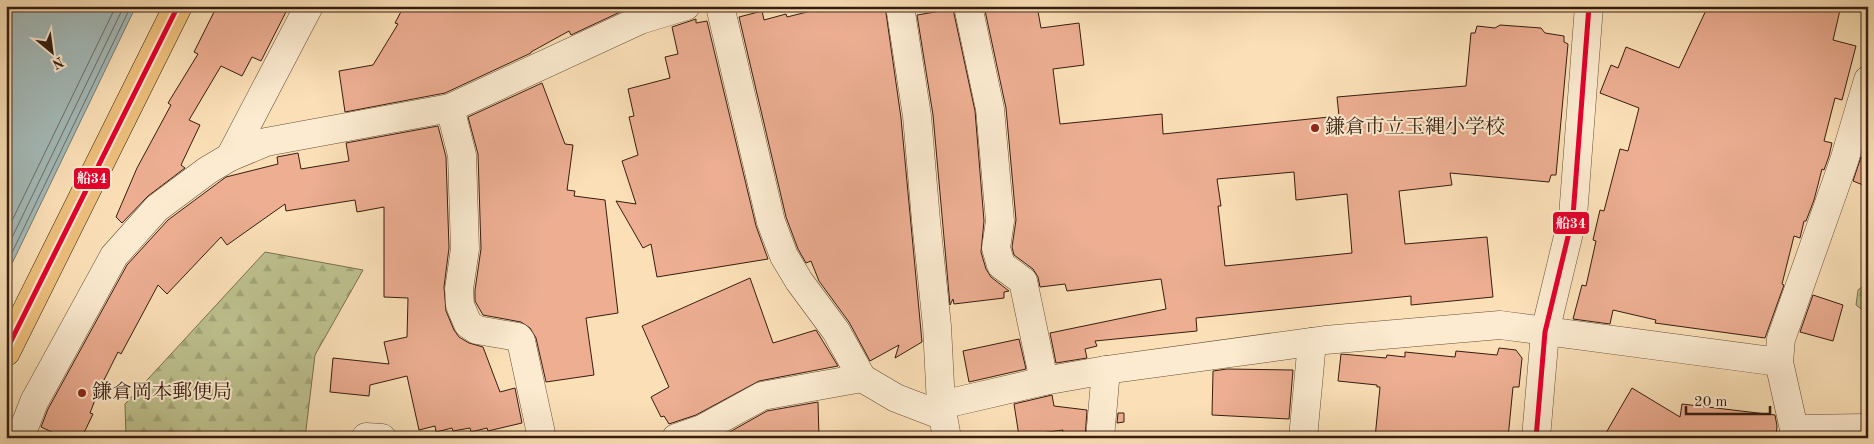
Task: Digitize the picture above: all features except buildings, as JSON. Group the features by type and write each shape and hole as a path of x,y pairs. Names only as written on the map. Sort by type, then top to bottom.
{"main road":[{"path":"6,352 178,6"}],"street":[{"path":"230,157 309,6"},
{"path":"20,438 34,402 114,256 156,208 208,170 230,157 266,142 450,108 637,13 686,6"},
{"path":"720,6 771,222 784,256 799,281 836,331 862,378 896,398 944,420 1044,381 1106,370 1312,342 1500,326 1779,362"},
{"path":"900,6 917,116 944,420"},
{"path":"968,6 990,109 1000,221 996,248 1001,265 1023,281 1044,381"},
{"path":"1536,438 1545,332 1573,216 1590,6"},
{"path":"1868,80 1844,160 1781,339 1779,362 1795,433 1868,428"},
{"path":"450,108 462,155 465,249 459,289 460,305 468,324 477,330 518,337 521,341 542,438"},
{"path":"1303,438 1312,342"},
{"path":"1100,438 1106,370"},
{"path":"676,438 702,429 762,396 862,378"},
{"path":"6,436 13,438"}],"green space":[{"path":"265,252 363,270 315,355 305,438 126,438 125,404"},
{"path":"1868,283 1868,314 1856,305 1858,290"}],"water":[{"path":"12,6 136,6 6,276 6,18"}],"transit line":[{"name":"船34","path":"6,351 178,6"},
{"name":"船34","path":"1536,438 1545,332 1573,216 1589,6"}],"place":[{"name":"鎌倉市立玉縄小学校","path":"1315,128"},
{"name":"鎌倉岡本郵便局","path":"82,393"}]}
